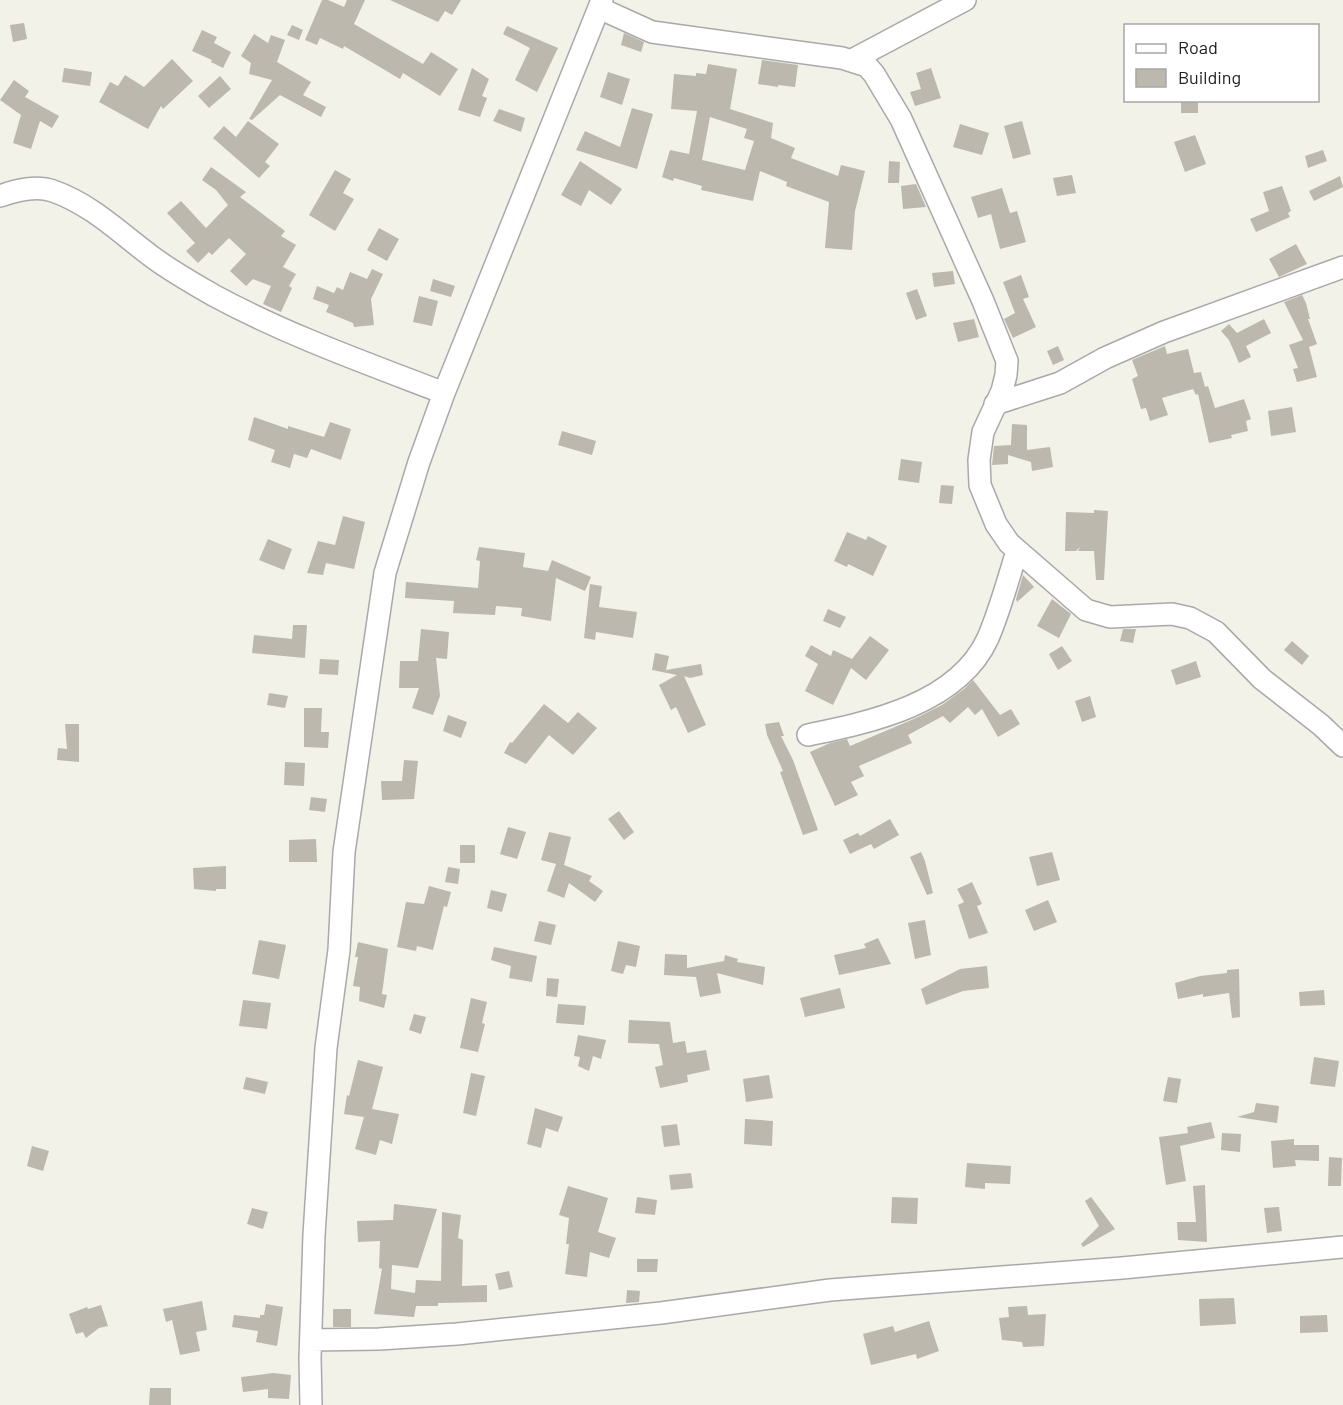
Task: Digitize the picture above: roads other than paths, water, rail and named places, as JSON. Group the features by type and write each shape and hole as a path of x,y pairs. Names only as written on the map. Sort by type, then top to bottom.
{"street":[{"path":"852,60 965,0"},
{"path":"311,1405 314,1236 326,1048 339,950 344,852 385,573 419,462 444,393 601,4 652,32 852,60 867,66 901,118 1007,361 1006,375 983,432 979,460 980,485 996,524 1009,543 1086,610 1110,617 1172,614 1190,618 1216,632 1262,679 1321,725 1343,746"},
{"path":"0,196 30,188 43,188 77,201 103,218 156,260 214,295 314,343 444,393"},
{"path":"995,404 1060,383 1106,358 1164,332 1343,267"},
{"path":"808,735 864,724 898,712 938,691 968,668 987,639 1017,551"},
{"path":"311,1340 458,1334 661,1313 830,1290 1122,1268 1343,1247"}]}
